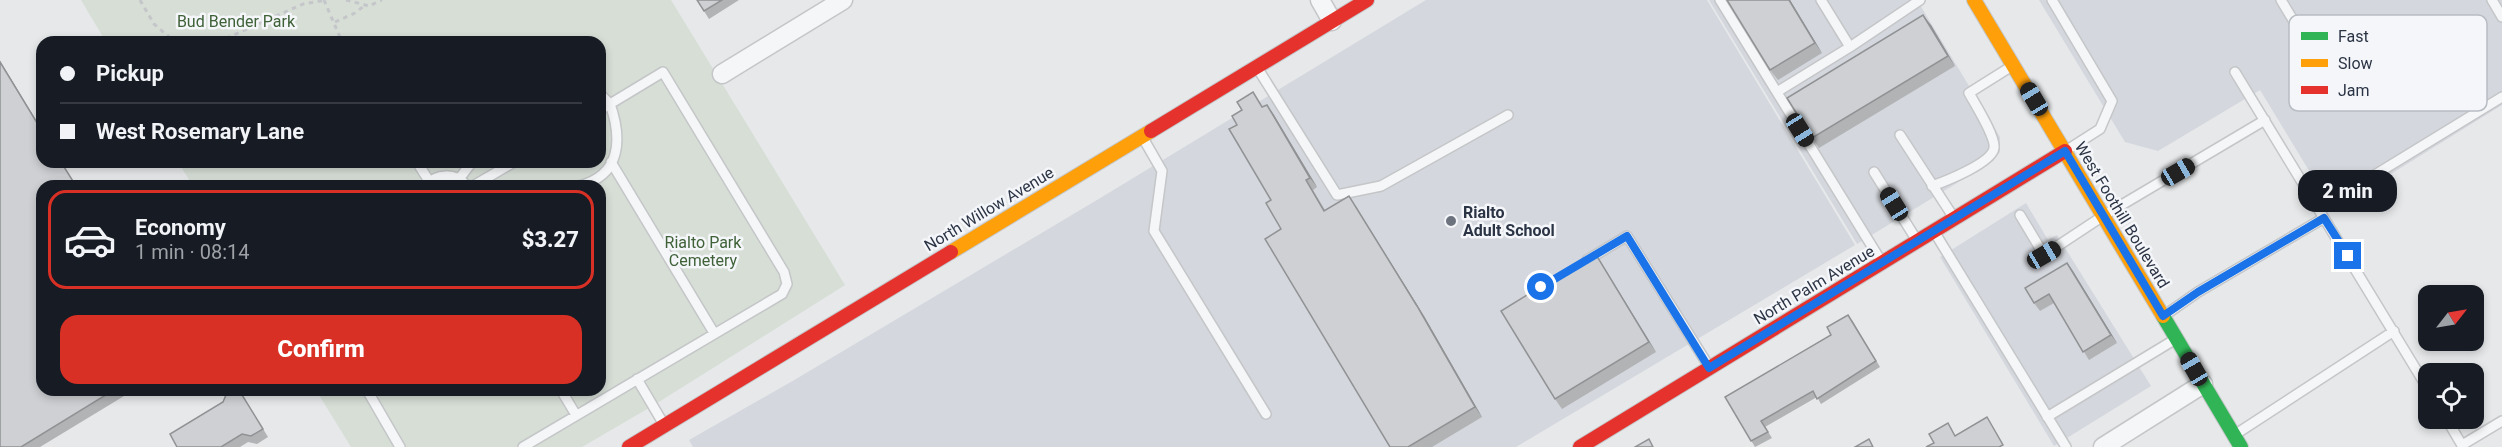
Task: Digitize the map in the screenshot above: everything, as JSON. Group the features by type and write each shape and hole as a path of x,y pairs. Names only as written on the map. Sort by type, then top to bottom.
{"street":[{"path":"722,74 843,0"},
{"path":"1320,0 1332,21"},
{"name":"North Willow Avenue","path":"629,447 1367,0"},
{"name":"West Foothill Boulevard","path":"1974,0 2238,441"},
{"name":"North Palm Avenue","path":"1580,447 2065,151"},
{"path":"2103,447 2203,384"}],"lane":[{"path":"1720,0 1882,262"},
{"path":"1777,93 1920,0"},
{"path":"2052,0 2112,100 2100,129 2065,151"},
{"path":"2281,0 2290,15"},
{"path":"1824,1 1850,46"},
{"path":"2496,1 2502,16"},
{"path":"1932,186 1952,179 1990,156 1994,149 1994,140 1969,93 2013,65"},
{"path":"1257,67 1337,195 1381,186 1508,115"},
{"path":"523,447 782,294 787,284 784,272 663,72 606,107"},
{"path":"2235,72 2418,371"},
{"path":"2487,106 2502,97"},
{"path":"589,180 603,172 616,153 617,124 606,101"},
{"path":"2319,209 2479,111"},
{"path":"2020,215 2044,255 2103,216 2265,120"},
{"path":"1900,135 1954,218"},
{"path":"1142,136 1162,171 1154,231 1266,414"},
{"path":"611,162 714,333"},
{"path":"435,180 444,175 459,179 467,168"},
{"path":"483,180 504,168"},
{"path":"1874,172 1917,241"},
{"path":"2163,316 2198,292 2324,218"},
{"path":"1933,231 2066,447"},
{"path":"1580,264 1627,236 1709,368"},
{"path":"2238,441 2394,331"},
{"path":"2047,417 2176,338"},
{"path":"637,379 664,426"},
{"path":"370,396 400,447"},
{"path":"565,396 576,415"},
{"path":"2453,429 2463,446 2502,421"}],"path":[{"path":"140,0 154,24 168,36"},
{"path":"231,36 303,4 325,0 340,36"},
{"path":"346,0 364,6 382,0"},
{"path":"335,22 364,6"}],"shaded area":[{"name":"Rialto Adult School","path":"1426,0 1707,0 1855,245 1516,447 693,447 689,440 1102,197"},
{"path":"1709,0 1917,0 2000,137 2000,152 1993,161 1857,244"},
{"path":"2039,0 2502,0 2502,105 2333,210 2260,90 2158,151 2125,142"},
{"path":"2026,203 2048,240 2057,235 2151,386 2054,446 1940,257"}],"green space":[{"name":"Rialto Park Cemetery","path":"81,0 671,0 845,285 654,405 582,447 351,447 320,396 606,396 606,180 189,180 182,168 606,168 606,36 102,36"}],"building":[{"path":"697,0 722,0 704,11"},
{"path":"1727,0 1789,0 1815,43 1770,70"},
{"path":"1923,15 1948,56 1812,138 1787,98"},
{"path":"0,62 36,121 36,168 65,168 72,180 36,180 36,396 104,396 21,447 0,447"},
{"path":"1253,92 1262,107 1267,105 1310,178 1306,180 1324,211 1349,196 1417,306 1475,407 1408,447 1390,447 1265,239 1281,229 1266,203 1271,200 1229,129 1237,125 1232,116 1242,110 1237,102"},
{"path":"1595,253 1649,342 1555,399 1501,311"},
{"path":"2067,263 2111,335 2083,352 2049,294 2034,303 2025,288"},
{"path":"1848,315 1876,361 1817,399 1813,391 1761,421 1768,432 1751,441 1725,397 1831,335 1827,327"},
{"path":"226,396 243,396 263,429 251,436 242,434 221,447 177,447 170,434 223,402"},
{"path":"1987,417 2003,445 1999,447 1926,447 1934,443 1929,434 1948,423 1955,436"},
{"path":"1649,439 1653,447 1635,447"},
{"path":"1869,439 1873,447 1855,447"}],"traffic: fast":[{"path":"2163,316 2241,447"}],"traffic: slow":[{"path":"1974,0 2163,316"},
{"path":"951,252 1151,131"}],"traffic: jam":[{"path":"1151,131 1367,0"},
{"path":"1580,447 2065,151"},
{"path":"629,447 951,252"}],"place":[{"name":"Rialto Adult School","path":"1451,221"}],"route":[{"path":"1541,287 1627,236 1709,368 2065,151 2163,316 2198,292 2324,218 2348,256"}],"park label":[{"name":"Bud Bender Park","path":"236,21"}]}
